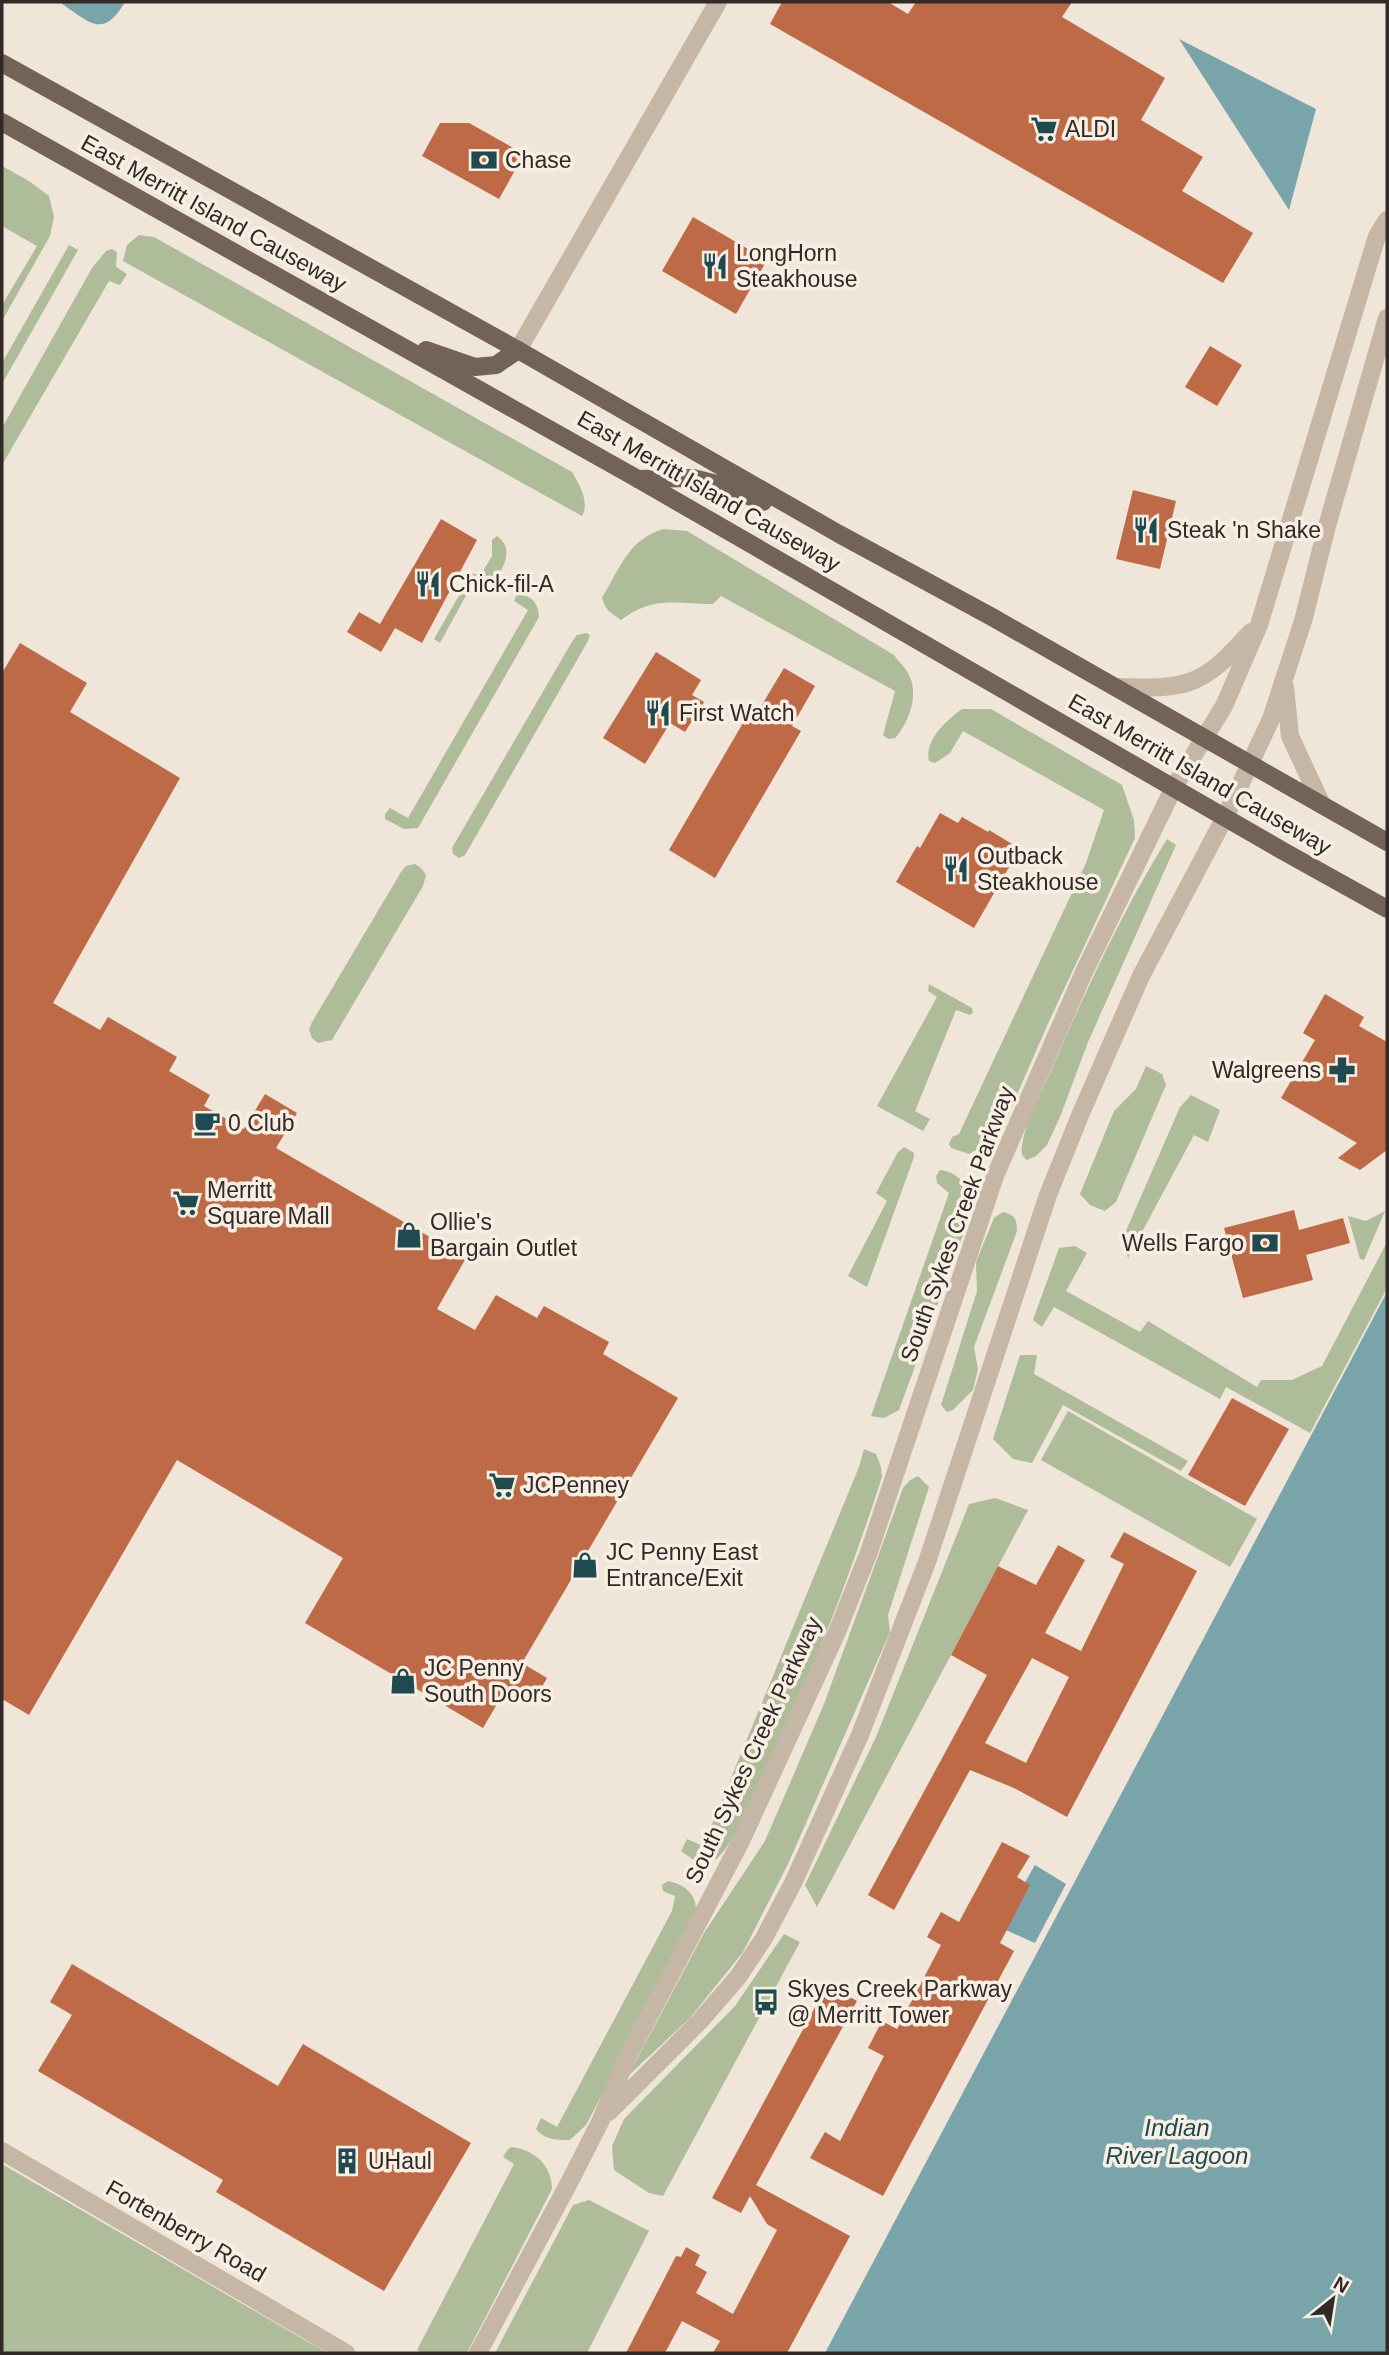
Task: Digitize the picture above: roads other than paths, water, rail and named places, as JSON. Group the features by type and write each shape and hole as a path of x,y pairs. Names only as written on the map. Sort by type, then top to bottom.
{"main road":[{"name":"East Merritt Island Causeway","path":"2,63 839,534 992,617 1387,842"},
{"name":"East Merritt Island Causeway","path":"2,122 638,479 1387,909"},
{"path":"377,332 475,367 496,365 518,351"},
{"path":"638,479 693,478 725,486 839,534"}],"street":[{"path":"518,351 718,2"},
{"name":"South Sykes Creek Parkway","path":"478,2353 600,2122 627,2058 741,1841 837,1632 869,1552 995,1177 1084,972 1174,787 1224,706 1259,625 1377,236 1387,220"},
{"name":"South Sykes Creek Parkway","path":"600,2122 700,2021 738,1977 764,1938 793,1883 860,1735 918,1586 963,1458 1048,1195 1081,1113 1141,976 1225,817 1271,719 1285,680 1387,318"},
{"path":"1115,687 1165,686 1192,681 1221,663 1259,625"},
{"path":"1285,680 1290,736 1322,805"},
{"name":"Fortenberry Road","path":"2,2151 346,2353"}],"water":[{"path":"59,2 125,2 109,21 95,24"},
{"path":"1179,39 1316,109 1289,210"},
{"name":"Indian River Lagoon","path":"1387,1292 1387,2353 825,2353"},
{"path":"1035,1865 1066,1884 1035,1943 999,1927"}],"place":[{"name":"ALDI","path":"1044,129"},
{"name":"Chase","path":"484,160"},
{"name":"LongHorn Steakhouse","path":"715,266"},
{"name":"Steak 'n Shake","path":"1146,530"},
{"name":"Chick-fil-A","path":"428,584"},
{"name":"First Watch","path":"658,713"},
{"name":"Outback Steakhouse","path":"956,869"},
{"name":"Walgreens","path":"1342,1070"},
{"name":"0 Club","path":"207,1123"},
{"name":"Merritt Square Mall","path":"186,1203"},
{"name":"Ollie's Bargain Outlet","path":"409,1235"},
{"name":"Wells Fargo","path":"1265,1243"},
{"name":"JCPenney","path":"502,1485"},
{"name":"JC Penny East Entrance/Exit","path":"585,1565"},
{"name":"JC Penny South Doors","path":"403,1681"},
{"name":"Skyes Creek Parkway @ Merritt Tower","path":"766,2002"},
{"name":"UHaul","path":"347,2161"}]}
